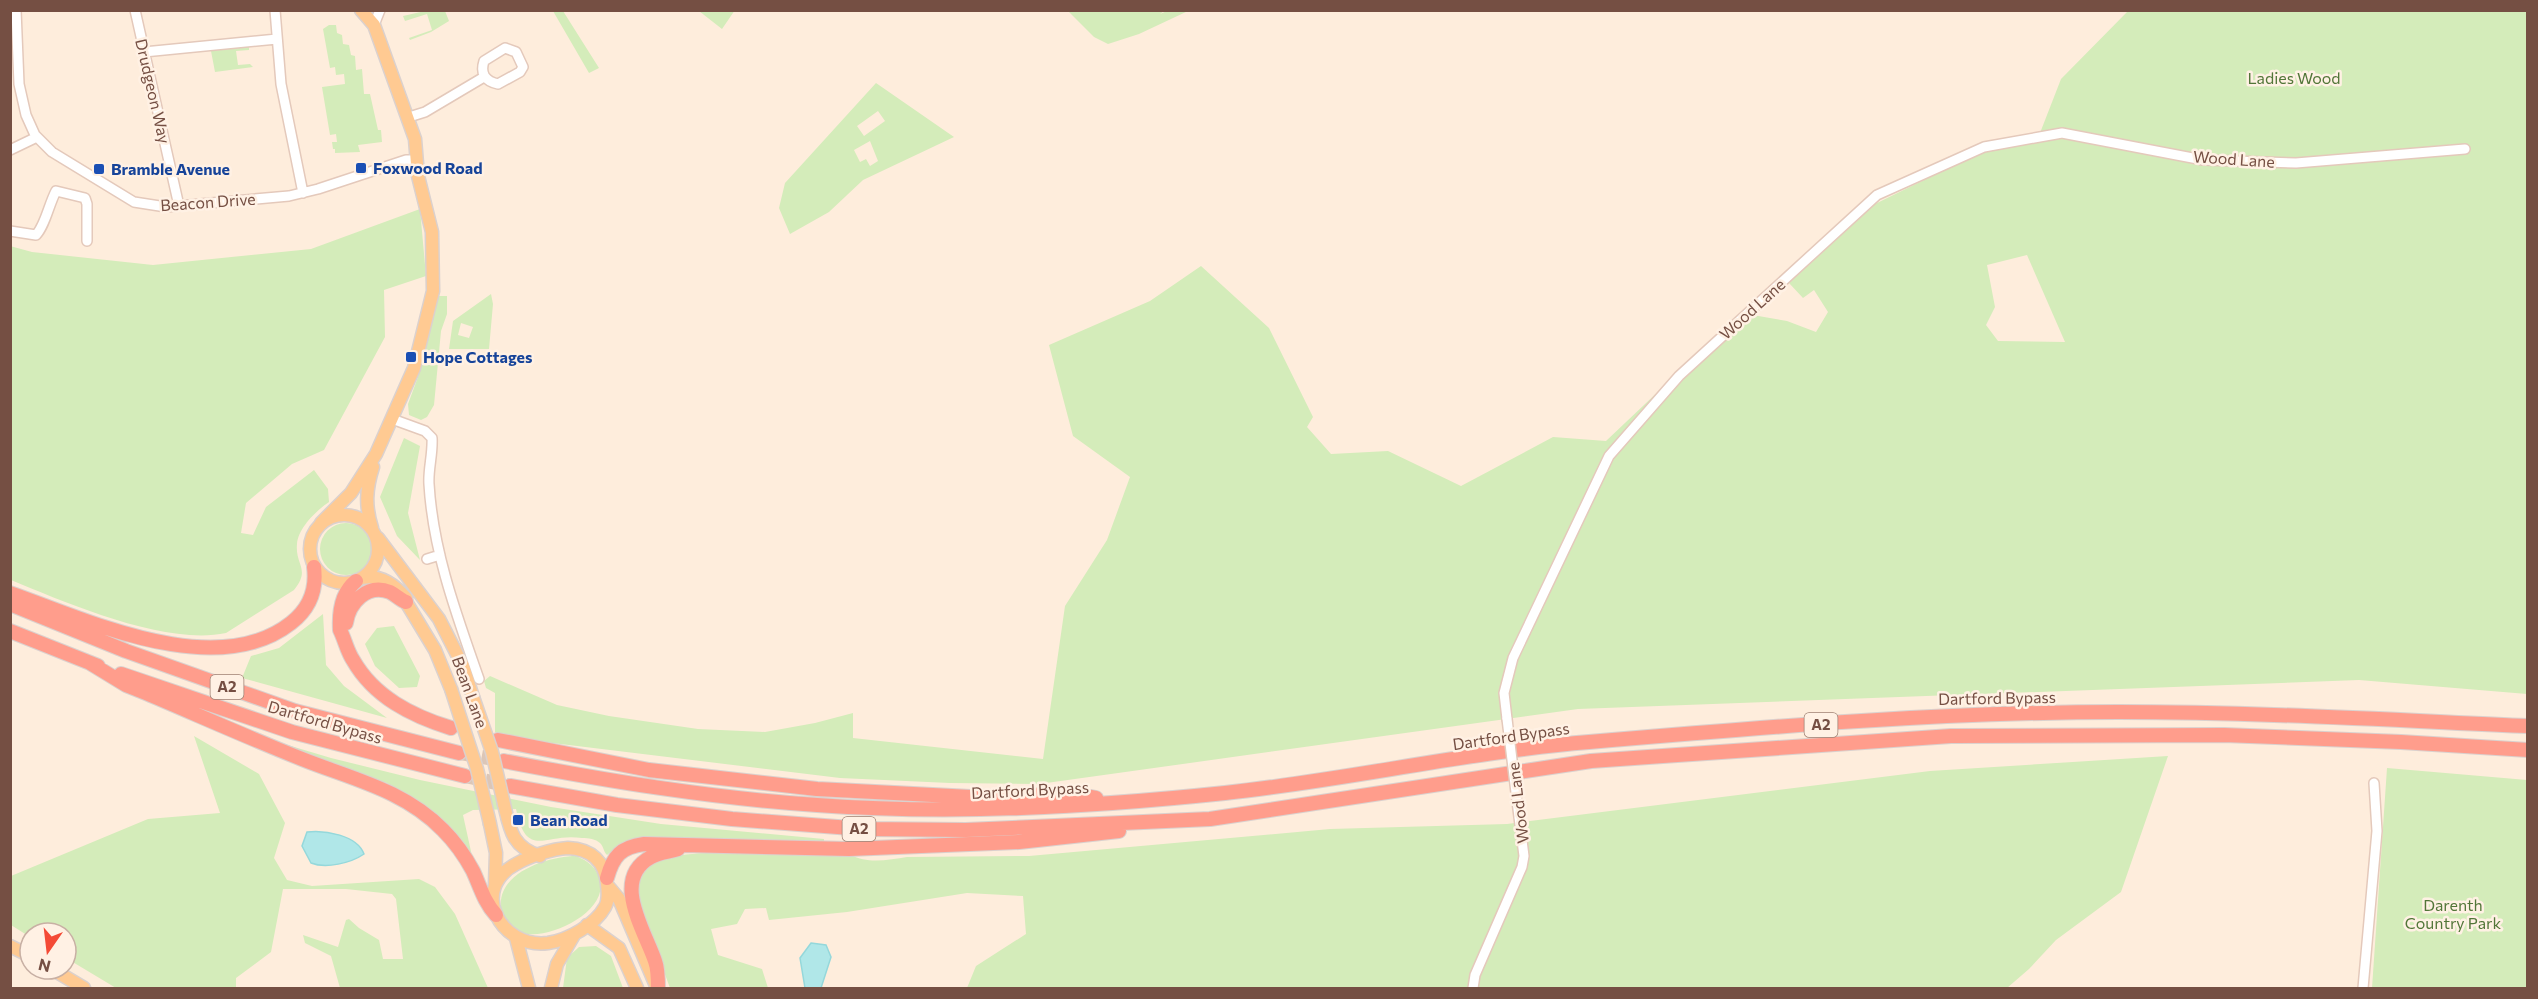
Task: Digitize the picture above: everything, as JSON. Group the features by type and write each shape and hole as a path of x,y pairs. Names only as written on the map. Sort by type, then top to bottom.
{"highway":[{"path":"10,593 140,638 183,646 220,646 264,637 292,622 304,611 311,597 315,581 314,567"},
{"path":"359,579 348,588 342,606 340,630 357,667 381,693 409,711 451,728"},
{"path":"344,638 348,611 364,594 375,590 386,591 406,602"},
{"name":"Dartford Bypass","path":"10,604 126,651 295,711 459,753"},
{"name":"Dartford Bypass","path":"10,631 90,663 292,732 465,776"},
{"path":"90,663 136,689 284,751 376,786 407,801 433,820 453,842 468,862 486,904 496,915"},
{"name":"Dartford Bypass","path":"504,762 617,783 742,799 822,806 964,809 1118,802 1229,792 1391,771 1519,749 1929,717 2191,713 2528,726"},
{"name":"A2","path":"510,786 629,806 732,819 843,828 966,830 1210,819 1591,761 1951,736 2224,735 2401,741 2528,750"},
{"name":"A2","path":"498,740 649,770 817,789 971,797 1075,794 1118,802"},
{"path":"607,882 614,858 626,848 647,844 849,849 1018,842 1210,819"},
{"path":"657,988 656,964 633,906 632,883 638,869 648,858 686,846"}],"main road":[{"name":"Bean Lane","path":"321,523 351,493 376,454 416,363 434,285 432,232 416,160 415,139 409,117 374,26 361,10"},
{"name":"Bean Lane","path":"376,454 366,496 374,531 439,619 463,666 492,752 515,839 524,850 540,856"},
{"path":"340,514 361,519 374,531 378,556 372,568 359,579 336,582 322,575 314,567 310,542 321,523 340,514"},
{"name":"Bean Lane","path":"359,579 374,578 389,583 406,598 406,602 435,650 452,689 471,748 490,824 496,854 494,889"},
{"path":"587,926 566,938 546,943 531,943 516,938 502,927 496,915 494,889 500,878 511,867 564,848 582,850 600,862 607,882 619,899 657,988"},
{"path":"551,988 556,967 568,942 605,906 607,882"},
{"path":"587,926 619,948 637,988"},
{"path":"516,938 529,988"}],"street":[{"name":"Beacon Drive","path":"16,10 19,84 26,115 37,137 52,152 134,202 154,207 179,206 303,193 406,160 416,160"},
{"name":"Drudgeon Way","path":"135,10 179,206"},
{"path":"275,10 281,84 303,193"},
{"path":"374,26 380,10"},
{"path":"144,52 277,39"},
{"path":"505,48 516,52 522,61 523,67 520,72 498,84 484,77 481,69 484,60 505,48"},
{"path":"409,117 425,112 484,77"},
{"name":"Wood Lane","path":"1473,988 1475,975 1522,867 1524,856 1504,693 1513,658 1609,456 1679,376 1877,195 1984,147 2062,133 2204,160 2296,163 2465,149"},
{"path":"10,150 37,137"},
{"path":"10,231 36,235 41,230 48,205 56,191 85,198 87,241"},
{"name":"Bean Lane","path":"392,419 424,430 432,440 429,482 440,555 468,650 479,677 489,673"},
{"path":"427,558 440,555"},
{"path":"2363,988 2377,831 2374,783"}],"green space":[{"path":"699,10 735,10 722,29 699,11"},
{"path":"425,11 445,11 449,21 431,32 410,40 409,38 432,30 427,14 405,21 403,16"},
{"path":"553,11 563,11 599,68 589,73"},
{"path":"1068,11 1164,11 1160,14 1167,11 1188,11 1139,34 1108,44 1094,37"},
{"name":"Ladies Wood","path":"2128,11 2527,11 2527,694 2359,680 1578,709 1039,784 840,778 536,741 495,732 495,693 486,688 484,681 490,676 557,705 609,716 698,729 765,732 853,713 853,738 1043,759 1065,606 1107,540 1130,477 1073,436 1049,345 1150,301 1201,266 1269,328 1313,417 1307,427 1331,454 1388,451 1461,486 1553,437 1606,441 1741,313 1787,321 1816,332 1828,312 1814,290 1803,298 1789,283 1875,204 1969,158 2040,133 2061,79","holes":["2027,255 2065,342 1998,341 1986,325 1995,307 1987,265"]},
{"path":"329,25 336,25 337,33 342,35 343,44 349,45 351,55 355,56 356,70 362,69 364,94 370,94 378,130 381,130 382,142 358,145 360,152 335,153 333,149 332,142 337,142 336,134 330,135 322,87 345,84 344,74 336,75 335,67 330,68 323,29"},
{"path":"249,47 249,50 236,51 238,65 250,64 253,67 215,72 211,51"},
{"path":"876,83 954,137 863,180 829,212 790,234 779,208 785,183","holes":["878,111 885,121 864,136 857,126","870,141 878,161 870,166 866,159 860,162 854,150"]},
{"path":"420,209 426,276 384,290 385,337 324,450 292,464 246,503 241,533 253,535 266,507 314,470 328,489 329,502 309,520 298,538 297,551 302,572 294,590 226,633 202,635 146,628 117,620 11,580 10,246 32,252 153,265 311,249"},
{"path":"491,294 493,304 489,349 449,349 453,321","holes":["461,323 473,327 469,338 458,335"]},
{"path":"437,296 447,296 447,314 441,331 434,405 427,417 421,420 409,415 408,404 418,377"},
{"path":"404,438 420,446 408,513 420,560 397,536 380,497"},
{"path":"346,523 356,525 364,531 370,539 372,549 370,559 364,567 356,573 346,575 336,573 328,567 322,559 320,549 322,539 328,531 336,525"},
{"path":"323,614 326,665 344,686 387,718 242,678 251,656 279,648"},
{"path":"394,626 420,676 417,687 399,688 375,666 365,644 377,628"},
{"path":"194,736 259,774 285,823 274,858 287,880 312,886 419,879 435,887 455,914 488,988 340,988 331,956 305,943 303,935 338,947 346,920 349,919 379,940 383,959 403,959 396,899 392,894 346,889 283,889 271,952 236,978 236,988 116,988 78,965 78,921 18,921 18,929 11,925 11,876 148,819 220,813"},
{"path":"271,740 331,758 420,780 551,807 661,824 824,839 824,842 619,845 607,855 600,843 592,839 569,837 539,841 532,839 526,835 520,825 516,809 473,810 463,815 472,856 454,831 437,815 387,783 333,765"},
{"path":"2168,756 2121,892 2056,940 2029,969 2007,988 967,988 976,966 1026,934 1023,896 967,893 847,912 769,920 766,908 745,909 737,924 711,929 718,955 762,969 768,988 670,988 638,897 641,877 650,865 665,859 687,855 746,852 851,855 864,860 907,857 1029,856 1330,829 1507,824 1930,771"},
{"name":"Darenth Country Park","path":"2387,768 2527,780 2527,988 2372,988"},
{"path":"576,856 591,865 600,881 600,893 585,914 572,923 544,933 520,932 512,926 502,912 501,899 505,887 525,870 538,864 551,859"},
{"path":"596,946 611,956 623,988 563,988 567,958 579,947"}],"water":[{"path":"307,832 331,833 348,838 355,842 364,854 338,864 311,863 302,846"},
{"path":"811,943 826,945 831,957 821,988 805,988 800,958"}],"tunnel":[{"path":"461,753 504,761"},
{"path":"465,776 510,786"}],"place":[{"name":"Foxwood Road","path":"361,168"},
{"name":"Bramble Avenue","path":"99,169"},
{"name":"Hope Cottages","path":"411,357"},
{"name":"Bean Road","path":"518,820"}]}
